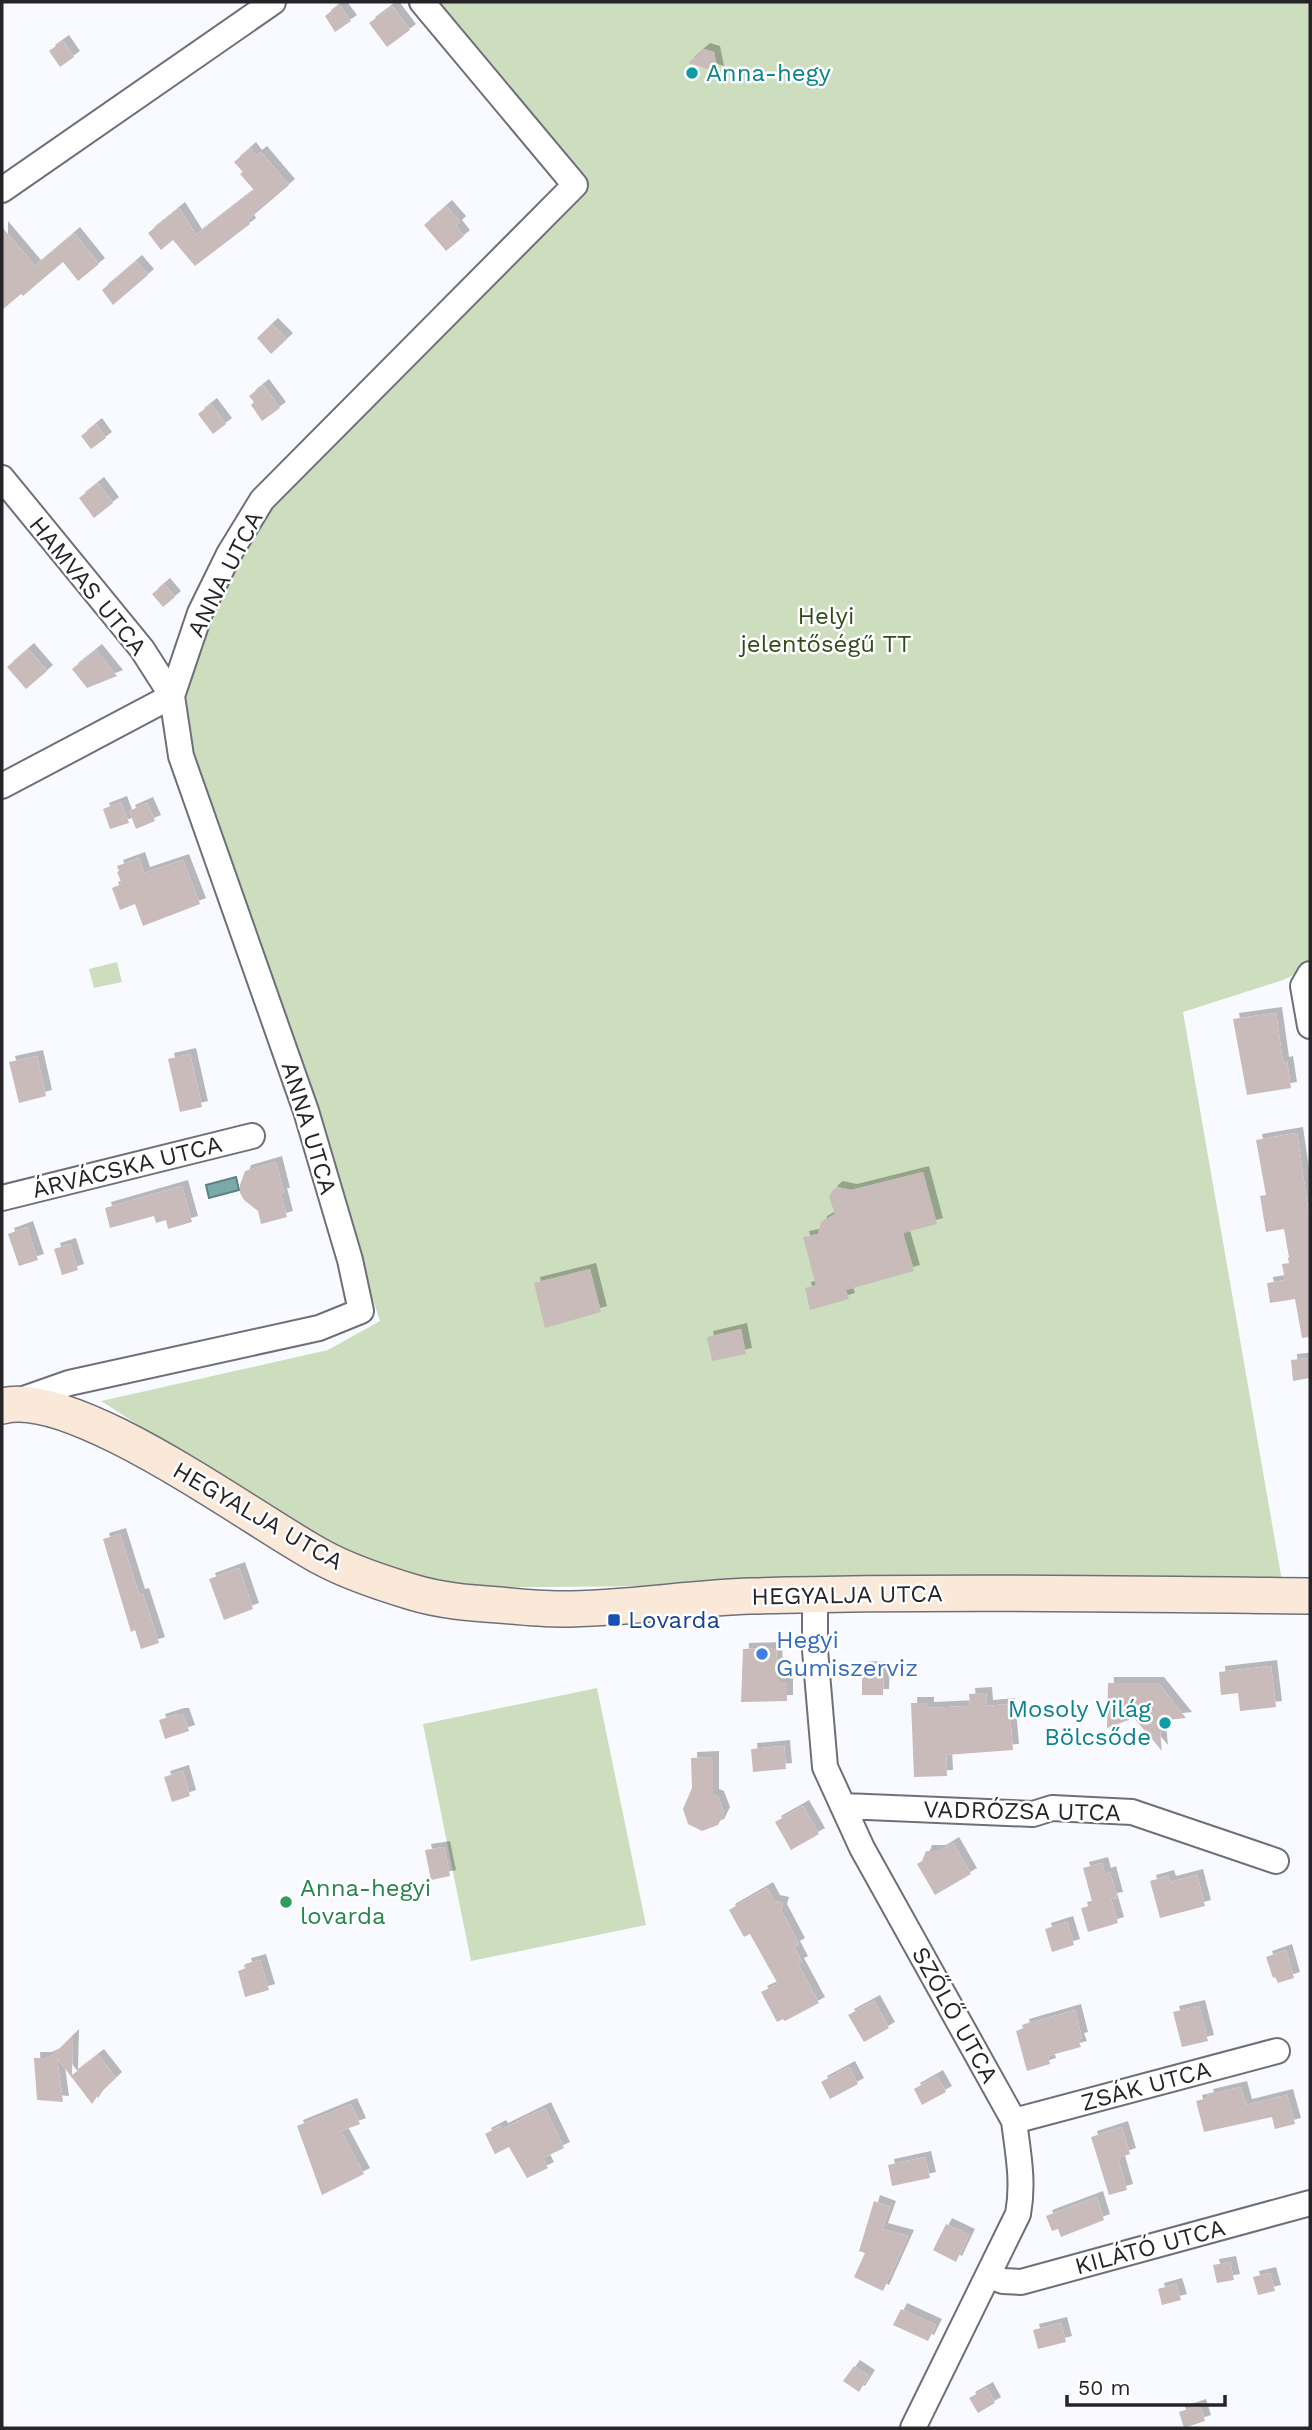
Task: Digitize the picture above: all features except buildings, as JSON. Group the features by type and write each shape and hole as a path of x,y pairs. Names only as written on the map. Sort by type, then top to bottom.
{"street":[{"path":"2,190 273,2"},
{"name":"ANNA UTCA","path":"6,1405 69,1383 319,1328 361,1311 350,1261 306,1111 181,756 172,696 200,613 229,554 262,500 575,185 422,2"},
{"name":"HAMVAS UTCA","path":"2,478 142,649 172,696"},
{"path":"2,786 172,696"},
{"path":"1310,974 1303,986 1310,1026"},
{"name":"ÁRVÁCSKA UTCA","path":"2,1198 252,1136"},
{"name":"HEGYALJA UTCA","path":"6,1405 48,1408 116,1434 324,1558 416,1594 463,1603 559,1609 815,1594 1310,1596"},
{"name":"SZŐLŐ UTCA","path":"815,1594 815,1650 825,1768 862,1848 1014,2121 1022,2192 1018,2214 913,2428"},
{"name":"VADRÓZSA UTCA","path":"844,1806 1033,1814 1052,1808 1132,1812 1276,1861"},
{"name":"ZSÁK UTCA","path":"1014,2121 1277,2050"},
{"name":"KILÁTÓ UTCA","path":"989,2276 1003,2281 1021,2282 1310,2203"}],"green space":[{"name":"Helyi jelentőségű TT","path":"422,2 1310,2 1310,967 1283,980 1183,1012 1282,1581 432,1588 338,1549 268,1508 101,1401 328,1350 380,1321 172,696 262,500 575,186"},
{"path":"117,962 122,982 94,988 89,969"},
{"path":"597,1688 646,1925 471,1961 423,1724"}],"water":[{"path":"236,1177 239,1190 209,1198 206,1185"}],"place":[{"name":"Anna-hegy","path":"692,73"},
{"name":"Lovarda","path":"614,1620"},
{"name":"Hegyi Gumiszerviz","path":"762,1654"},
{"name":"Mosoly Világ Bölcsőde","path":"1165,1723"},
{"name":"Anna-hegyi lovarda","path":"286,1902"}]}
